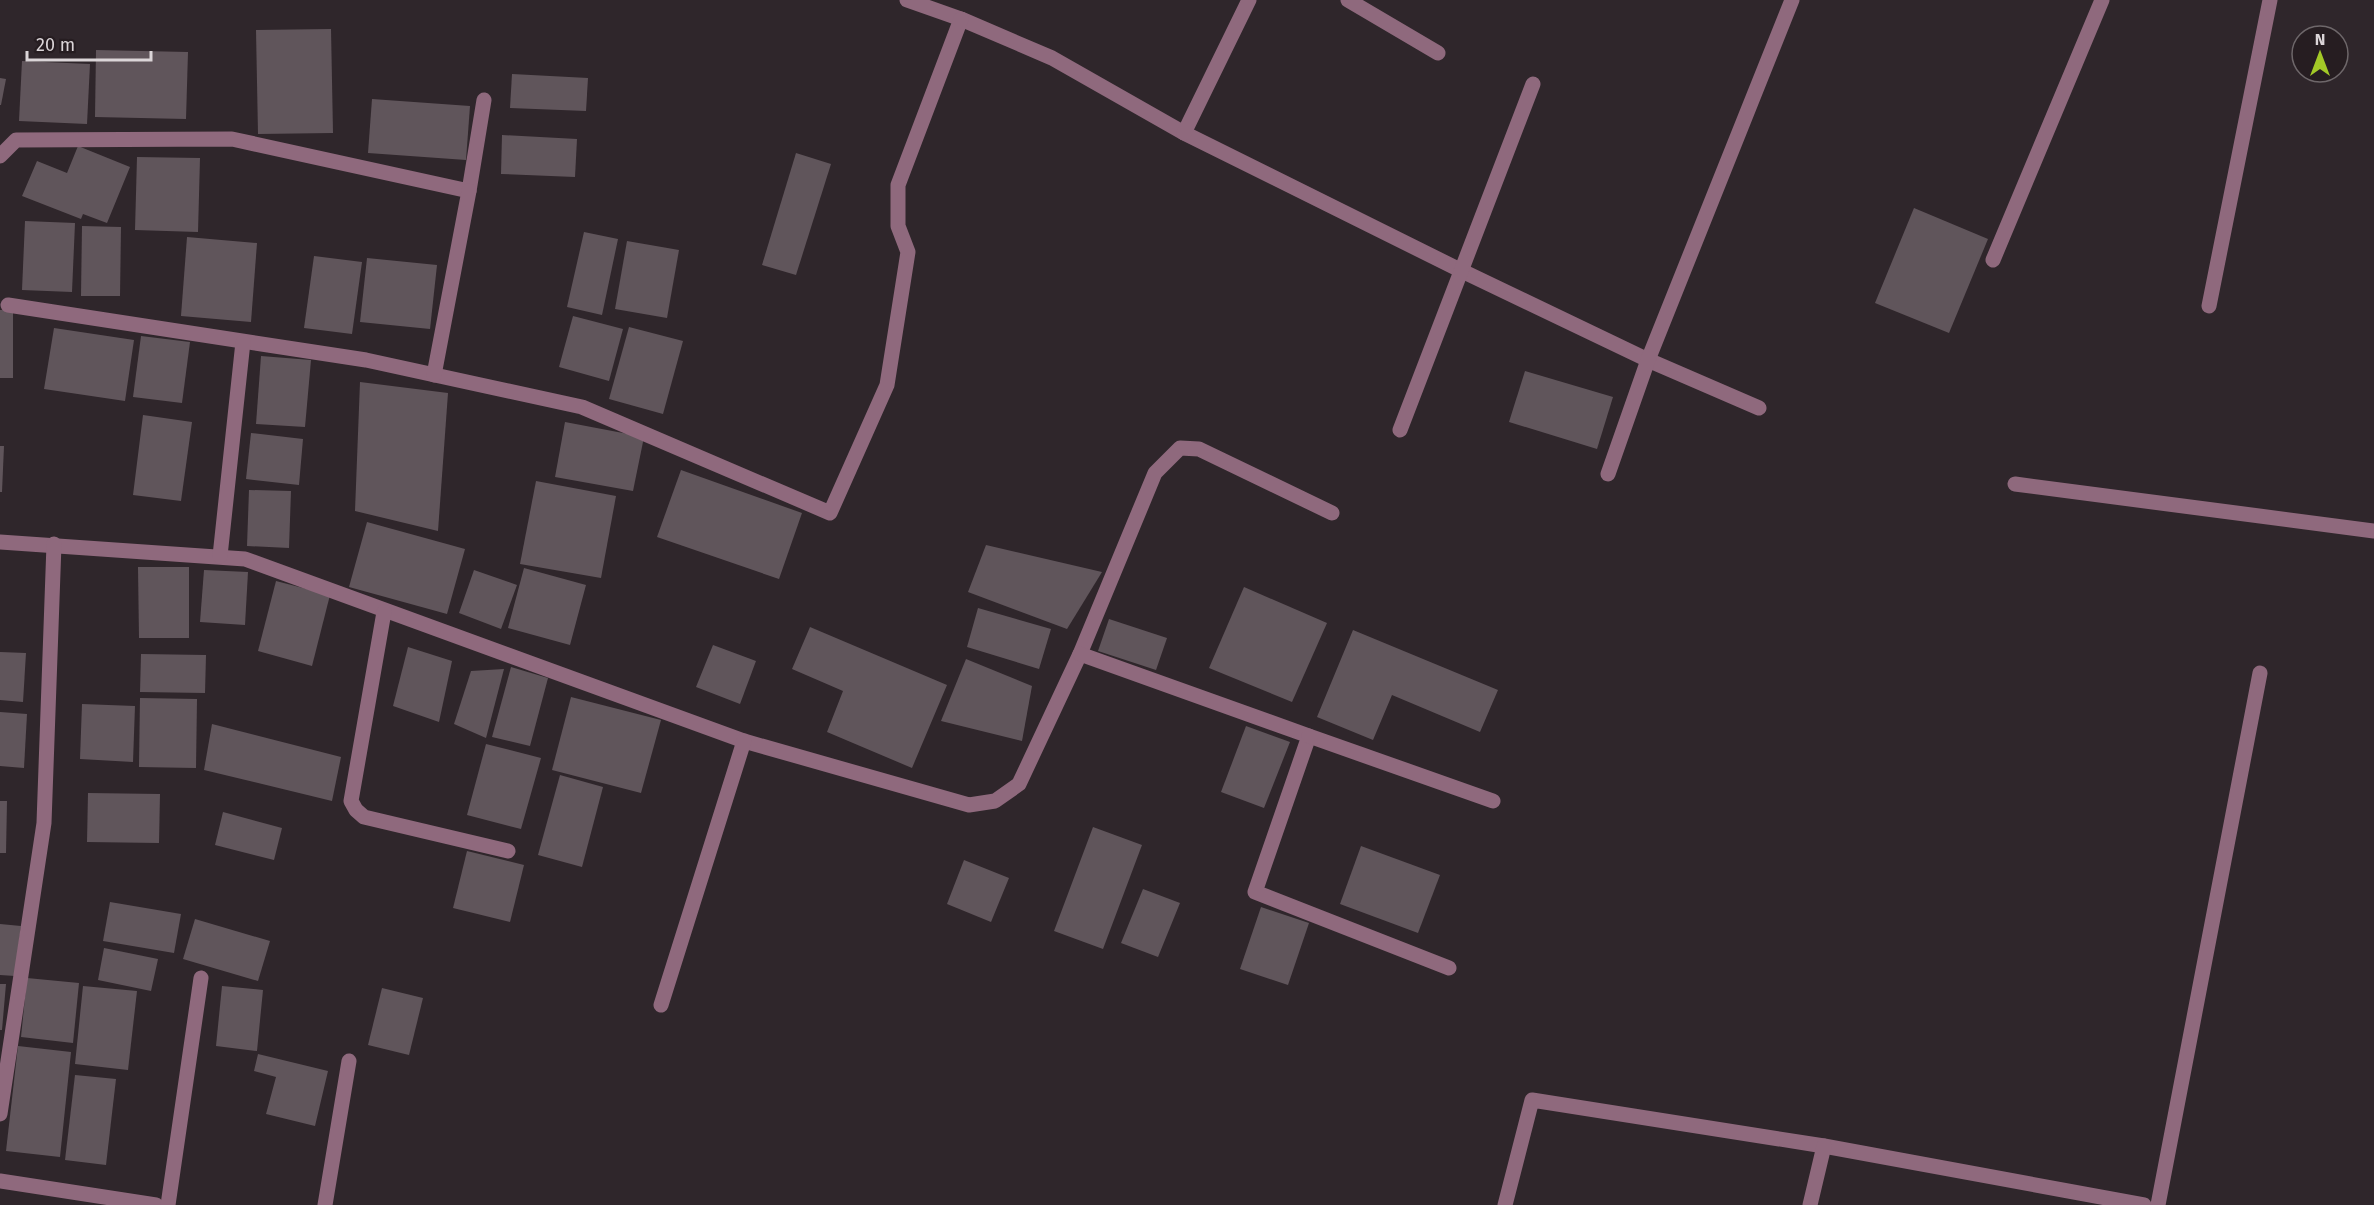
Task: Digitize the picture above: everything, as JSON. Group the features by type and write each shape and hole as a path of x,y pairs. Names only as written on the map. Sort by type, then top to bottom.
{"street":[{"path":"907,0 961,19 1052,58 1184,133 1460,270 1648,360 1760,408"},
{"path":"1184,133 1249,0"},
{"path":"1348,0 1437,53"},
{"path":"1608,474 1648,360 1792,0"},
{"path":"1993,260 2102,0"},
{"path":"2209,306 2270,0"},
{"path":"8,305 366,360 582,407 830,513 887,385 908,252 898,226 898,185 961,19"},
{"path":"1400,430 1533,84"},
{"path":"434,375 484,100"},
{"path":"0,156 16,140 232,140 469,191"},
{"path":"220,556 243,342"},
{"path":"0,542 245,559 342,593 384,612 744,741 969,805 995,801 1019,784 1080,654 1155,473 1180,448 1198,449 1332,513"},
{"path":"2015,484 2374,531"},
{"path":"0,1114 44,823 54,544"},
{"path":"384,612 351,801 364,817 508,851"},
{"path":"1080,654 1493,801"},
{"path":"2158,1205 2260,674"},
{"path":"1309,736 1255,892 1449,968"},
{"path":"661,1005 744,741"},
{"path":"168,1205 201,978"},
{"path":"325,1205 349,1061"},
{"path":"1505,1205 1532,1100 1824,1146 2144,1205"},
{"path":"1810,1205 1824,1146"},
{"path":"0,1181 156,1205"}],"building":[{"path":"331,29 333,133 258,134 256,30"},
{"path":"96,50 188,52 186,119 95,117"},
{"path":"22,61 90,64 87,124 19,121"},
{"path":"512,74 588,78 586,111 510,108"},
{"path":"0,78 6,79 1,105 0,105"},
{"path":"372,99 470,106 466,160 368,153"},
{"path":"502,135 577,139 575,177 501,174"},
{"path":"78,146 130,167 107,223 83,214 81,219 22,196 37,161 67,173"},
{"path":"796,153 831,164 796,275 762,265"},
{"path":"137,157 200,158 198,232 135,230"},
{"path":"1914,208 1988,239 1949,333 1875,303"},
{"path":"25,221 75,223 72,292 22,290"},
{"path":"82,226 121,227 120,296 81,296"},
{"path":"584,232 618,239 602,315 567,307"},
{"path":"187,237 257,243 251,322 181,316"},
{"path":"627,241 679,250 667,318 615,309"},
{"path":"314,256 362,262 352,334 304,328"},
{"path":"367,258 437,265 430,329 360,322"},
{"path":"0,310 13,310 13,378 0,378"},
{"path":"573,316 623,329 609,381 559,367"},
{"path":"629,327 683,341 663,414 609,399"},
{"path":"54,328 134,340 125,401 44,389"},
{"path":"141,336 190,342 182,403 133,397"},
{"path":"261,356 311,360 305,427 256,424"},
{"path":"1525,371 1613,397 1597,449 1509,422"},
{"path":"360,382 448,393 438,531 355,511"},
{"path":"143,415 192,422 181,501 133,495"},
{"path":"565,422 644,437 633,491 555,477"},
{"path":"251,433 303,439 299,485 246,479"},
{"path":"0,446 4,446 2,492 0,492"},
{"path":"681,470 802,513 779,579 657,537"},
{"path":"536,481 616,496 601,578 520,564"},
{"path":"249,490 291,491 289,548 247,546"},
{"path":"367,522 465,549 447,614 349,587"},
{"path":"986,545 1102,572 1067,629 968,592"},
{"path":"138,567 189,567 189,638 139,638"},
{"path":"524,568 586,585 570,645 508,628"},
{"path":"204,570 248,572 245,625 200,622"},
{"path":"474,570 517,585 501,629 459,613"},
{"path":"276,581 330,595 312,666 258,651"},
{"path":"1244,587 1327,623 1292,702 1209,668"},
{"path":"978,608 1051,629 1039,669 967,647"},
{"path":"1109,619 1167,638 1156,670 1098,651"},
{"path":"810,627 947,685 912,768 827,732 843,691 792,669"},
{"path":"1353,630 1498,690 1480,732 1392,695 1373,740 1317,717"},
{"path":"713,645 756,661 740,704 696,687"},
{"path":"408,647 452,661 439,722 393,706"},
{"path":"0,652 26,653 23,702 0,700"},
{"path":"141,654 206,655 205,693 140,692"},
{"path":"966,659 1032,686 1022,741 941,721"},
{"path":"511,667 548,678 530,746 492,737"},
{"path":"504,669 486,738 454,724 471,671"},
{"path":"571,697 661,720 641,793 552,770"},
{"path":"140,698 197,699 196,768 139,767"},
{"path":"82,704 135,706 133,762 80,759"},
{"path":"0,712 27,714 24,768 0,766"},
{"path":"212,724 341,757 332,801 204,770"},
{"path":"1246,726 1290,742 1264,808 1221,792"},
{"path":"486,744 541,758 521,829 467,815"},
{"path":"560,775 603,787 582,867 538,855"},
{"path":"88,793 160,794 159,843 87,842"},
{"path":"0,801 7,801 6,853 0,853"},
{"path":"223,812 282,828 274,860 215,845"},
{"path":"1093,827 1142,845 1103,949 1054,931"},
{"path":"1361,846 1440,875 1418,933 1340,904"},
{"path":"467,851 524,865 510,922 453,908"},
{"path":"964,860 1009,878 991,922 947,904"},
{"path":"1143,889 1180,903 1158,957 1121,943"},
{"path":"110,902 181,914 174,953 103,941"},
{"path":"1261,907 1309,923 1288,985 1240,969"},
{"path":"195,919 270,941 258,981 183,959"},
{"path":"0,924 21,926 15,976 0,975"},
{"path":"104,948 158,959 151,991 98,980"},
{"path":"27,978 79,983 73,1043 21,1037"},
{"path":"0,984 6,984 2,1030 0,1030"},
{"path":"83,986 137,991 128,1070 75,1064"},
{"path":"222,986 263,990 257,1051 216,1046"},
{"path":"382,988 423,998 409,1055 368,1045"},
{"path":"18,1046 71,1052 60,1157 6,1151"},
{"path":"258,1054 328,1071 315,1126 266,1114 276,1077 254,1071"},
{"path":"75,1075 116,1079 106,1165 65,1160"}]}
